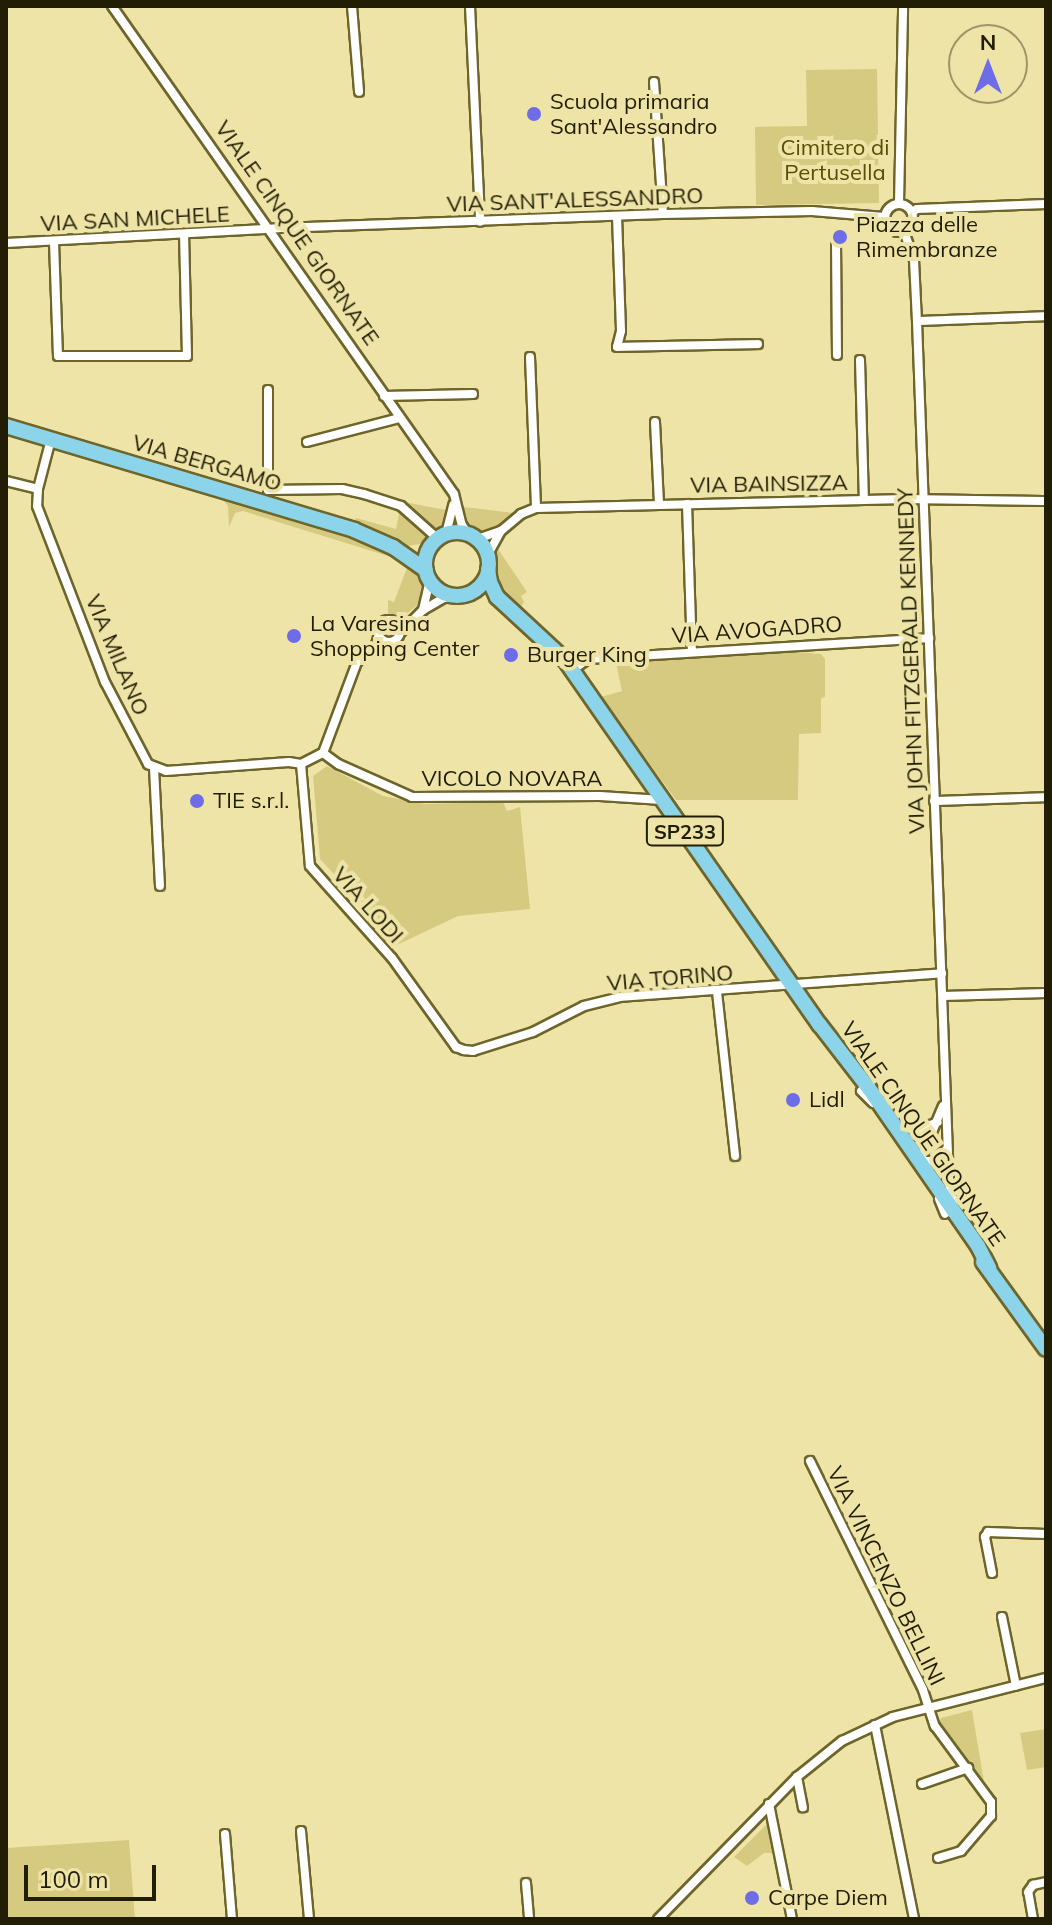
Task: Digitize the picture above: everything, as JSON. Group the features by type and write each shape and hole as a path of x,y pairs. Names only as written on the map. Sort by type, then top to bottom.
{"main road":[{"name":"VIA BERGAMO","path":"6,426 326,521 393,547 414,551 439,538"},
{"name":"SP233","path":"439,538 473,537 488,562"},
{"path":"428,575 425,558 439,538"},
{"name":"VIA BERGAMO","path":"393,547 428,575"},
{"path":"462,594 483,581 488,562"},
{"name":"VIALE CINQUE GIORNATE","path":"488,562 490,582 497,597 569,665 820,1025 893,1123 951,1214"},
{"name":"SP233","path":"428,575 442,592 462,594"},
{"name":"VIALE CINQUE GIORNATE","path":"462,594 492,601 546,640"},
{"name":"VIALE CINQUE GIORNATE","path":"820,1025 861,1091 1046,1349"}],"street":[{"name":"VIALE CINQUE GIORNATE","path":"112,6 454,494 462,525 473,537"},
{"path":"352,6 359,92"},
{"path":"470,6 480,222"},
{"path":"899,203 903,6"},
{"path":"654,82 663,214"},
{"path":"899,203 912,213 913,222 904,231 891,230 884,217 888,208 899,203"},
{"path":"912,213 917,209 1046,204"},
{"name":"VIA SANT'ALESSANDRO","path":"267,229 812,211 884,217"},
{"path":"617,216 621,331 617,347 758,344"},
{"name":"VIA SAN MICHELE","path":"6,243 267,229"},
{"name":"VIA JOHN FITZGERALD KENNEDY","path":"904,231 914,260 917,321 921,500 951,1214"},
{"path":"54,242 58,356 187,356 184,234"},
{"path":"836,242 837,355"},
{"path":"917,321 1046,316"},
{"path":"488,562 501,531 521,514 536,508 530,357"},
{"path":"860,360 864,500"},
{"path":"268,390 268,490 342,489 364,494 401,506 439,538 453,507 446,485"},
{"path":"384,396 473,394"},
{"path":"307,442 399,418"},
{"path":"655,422 659,504"},
{"name":"VIA MILANO","path":"51,439 38,489 37,506 105,682 143,756 154,768"},
{"path":"6,481 38,489"},
{"name":"VIA BAINSIZZA","path":"536,508 864,500 1046,501"},
{"path":"687,504 692,652"},
{"path":"473,537 501,531"},
{"path":"423,610 428,575"},
{"path":"370,650 391,641 423,610 444,598 462,594"},
{"path":"160,886 154,768 214,770 289,762 301,764 323,753 357,662 370,650 383,622 413,618"},
{"path":"393,621 400,633"},
{"path":"379,634 391,641"},
{"name":"VIA AVOGADRO","path":"569,665 588,659 929,638"},
{"name":"VICOLO NOVARA","path":"323,753 338,764 412,797 600,796 663,800"},
{"name":"VIA LODI","path":"301,764 310,866 392,958 456,1047 464,1050"},
{"path":"934,801 1046,797"},
{"name":"VIA TORINO","path":"464,1050 473,1051 533,1032 584,1006 619,997 942,973"},
{"path":"717,992 735,1156"},
{"path":"943,996 1046,993"},
{"name":"VIA JOHN FITZGERALD KENNEDY","path":"919,1161 939,1121 947,1090"},
{"path":"861,1091 903,1146 919,1161 934,1161 948,1149"},
{"path":"893,1123 917,1130 939,1121"},
{"name":"VIA VINCENZO BELLINI","path":"810,1461 917,1676 935,1726 989,1796 991,1816 961,1851 938,1858"},
{"path":"992,1573 985,1537 988,1532 1046,1534"},
{"path":"1002,1617 1016,1686"},
{"path":"658,1919 769,1804 842,1741 875,1725 928,1707 1046,1678"},
{"path":"875,1725 914,1919"},
{"path":"922,1784 968,1768"},
{"path":"797,1777 803,1807"},
{"path":"769,1804 792,1919"},
{"path":"301,1831 309,1919"},
{"path":"225,1834 232,1919"},
{"path":"1033,1919 1028,1892 1033,1885 1046,1882"},
{"path":"526,1883 529,1919"}],"green space":[{"name":"Cimitero di Pertusella","path":"877,69 879,203 756,205 755,127 807,126 806,70"},
{"path":"219,495 352,537 390,554 419,574 424,585 422,601 404,616 388,615 388,600 394,602 407,568 391,557 243,511 235,513 229,527 228,506"},
{"path":"404,502 451,511 441,529 435,529"},
{"path":"400,509 427,534 426,543 408,546 354,523 356,518 396,529"},
{"path":"461,509 515,513 490,533 480,535 466,526"},
{"path":"496,546 527,592 521,596 524,602 519,610 497,586"},
{"path":"798,652 821,654 825,659 825,697 821,698 821,733 799,734 798,800 676,800 601,697 622,691 616,663"},
{"path":"327,766 383,796 425,804 503,802 507,811 520,807 530,909 458,916 399,944 320,859 313,776"},
{"path":"972,1710 984,1782 938,1723 941,1718"},
{"path":"1046,1729 1046,1767 1027,1770 1020,1733"},
{"path":"769,1822 775,1853 764,1853 747,1866 734,1857"},
{"path":"129,1840 135,1919 6,1919 6,1848"}],"place":[{"name":"Scuola primaria Sant'Alessandro","path":"534,114"},
{"name":"Piazza delle Rimembranze","path":"840,237"},
{"name":"La Varesina Shopping Center","path":"294,636"},
{"name":"Burger King","path":"511,655"},
{"name":"TIE s.r.l.","path":"197,801"},
{"name":"Lidl","path":"793,1100"},
{"name":"Carpe Diem","path":"752,1898"}]}
